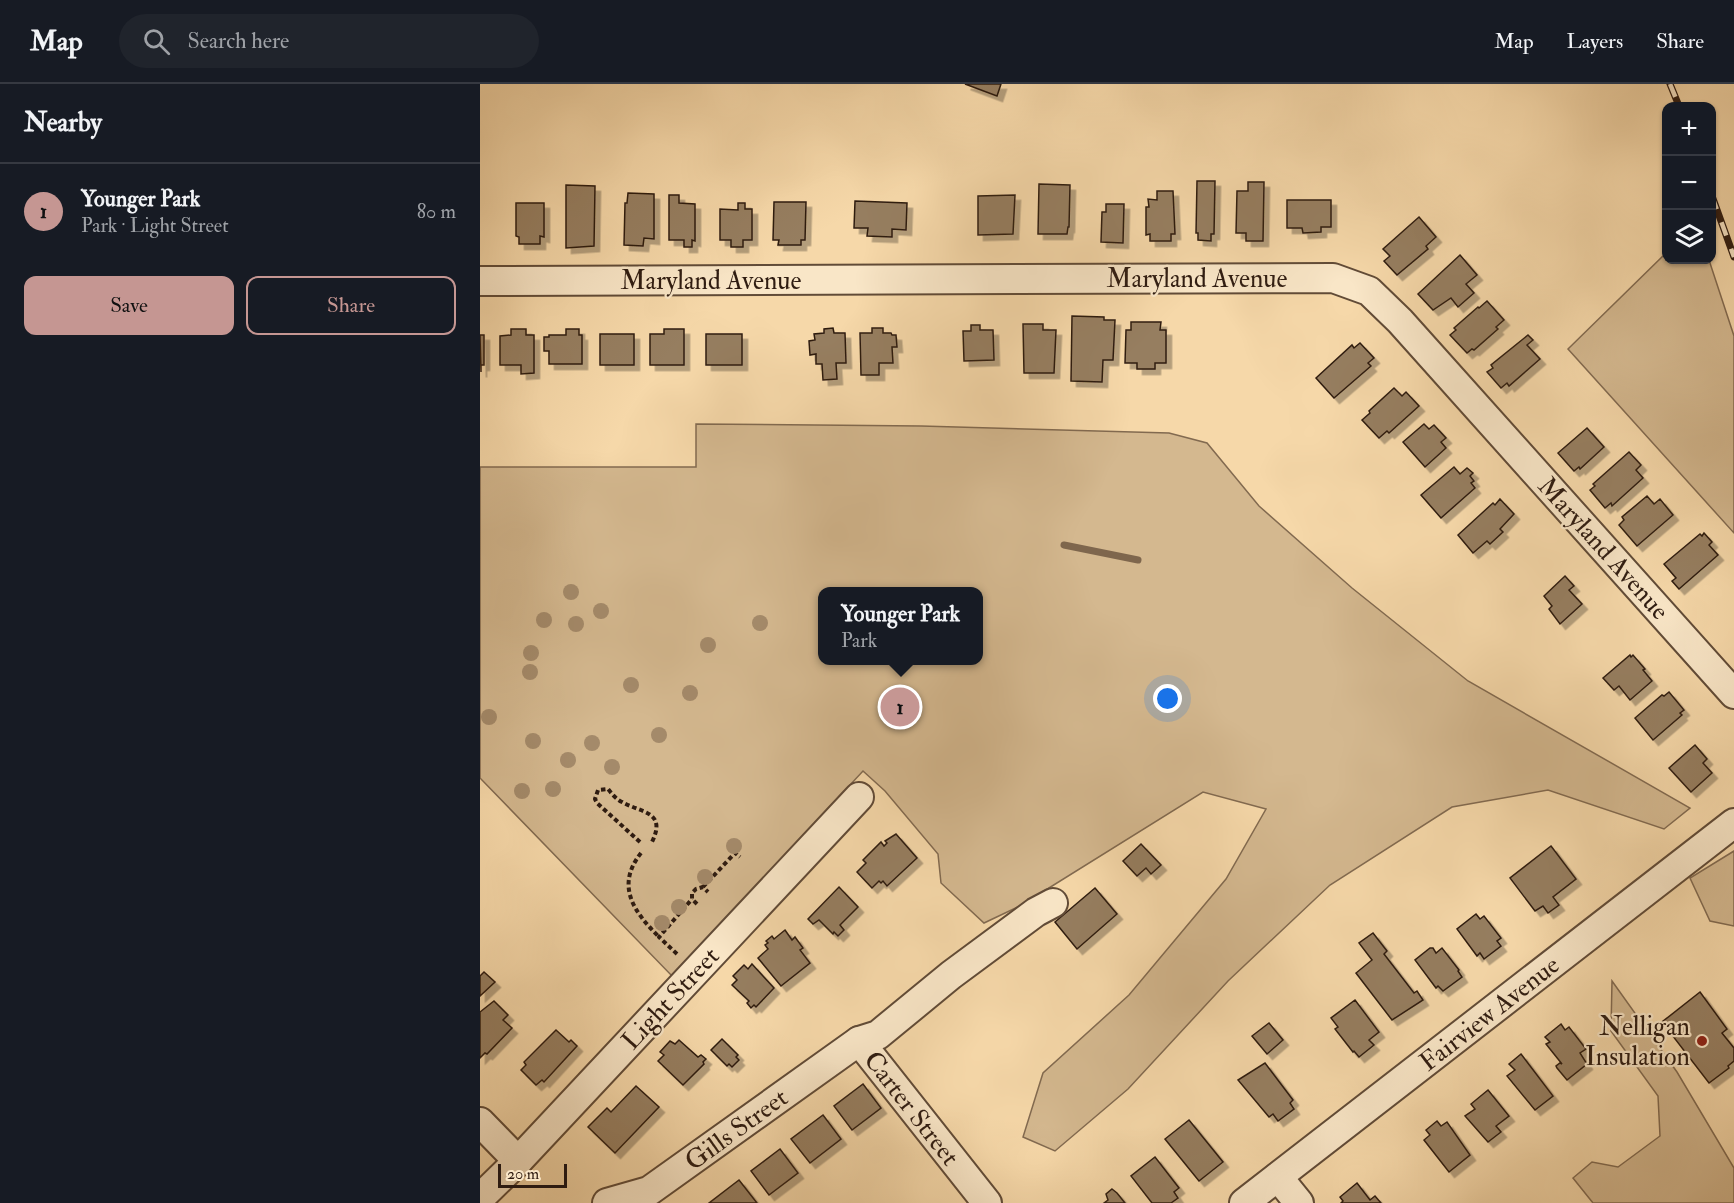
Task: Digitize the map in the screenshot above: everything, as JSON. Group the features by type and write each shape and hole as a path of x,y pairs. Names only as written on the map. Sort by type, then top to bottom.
{"street":[{"name":"Maryland Avenue","path":"480,281 1333,278 1369,291 1400,321 1734,694"},
{"name":"Light Street","path":"480,1198 518,1161 858,797"},
{"name":"Fairview Avenue","path":"1244,1203 1734,823"},
{"name":"Gills Street","path":"607,1203 650,1191 859,1041 878,1035 979,954 1036,912 1053,903"},
{"name":"Carter Street","path":"859,1041 987,1203"},
{"path":"480,1122 518,1161"},
{"path":"1278,1177 1299,1203"}],"path":[{"path":"640,842 597,803 595,799 598,790 608,789 619,800 650,813 654,818 656,829 652,842"},
{"path":"641,853 630,870 628,889 632,903 642,920 679,955"},
{"path":"659,937 692,899 692,893 696,888 703,887 735,853 740,857"},
{"path":"703,887 708,892"},
{"path":"692,899 697,904"}],"shaded area":[{"path":"1662,257 1662,264 1710,264 1734,336 1734,533 1568,349"},
{"path":"696,424 921,426 1169,433 1207,443 1259,506 1352,588 1468,681 1690,808 1664,829 1548,790 1452,807 1330,885 1228,981 1128,1089 1055,1151 1023,1137 1043,1073 1129,995 1226,879 1266,809 1203,792 1020,906 984,923 941,883 938,854 885,791 863,771 672,976 480,778 480,467 696,467"},
{"path":"1734,851 1734,926 1710,921 1690,878"},
{"path":"1612,981 1677,1072 1734,1168 1734,1203 1593,1203 1573,1178 1592,1162 1618,1167 1660,1136 1658,1096 1611,1031"}],"building":[{"path":"965,84 1001,84 997,96"},
{"path":"1197,181 1215,181 1214,234 1211,234 1211,241 1198,240 1198,233 1196,233"},
{"path":"1248,182 1264,182 1263,241 1246,241 1246,233 1236,233 1237,191 1248,191"},
{"path":"1039,184 1070,185 1067,234 1038,234"},
{"path":"566,185 595,186 594,246 566,248"},
{"path":"1157,191 1173,191 1175,234 1171,234 1171,241 1150,241 1150,234 1146,235 1148,199 1157,200"},
{"path":"628,193 654,194 654,239 644,238 643,246 624,245 625,203 627,203"},
{"path":"669,195 679,195 679,203 695,204 695,241 692,240 692,247 684,247 684,240 669,240"},
{"path":"1015,195 1013,234 978,235 978,196"},
{"path":"1287,200 1331,200 1331,227 1321,227 1321,232 1303,233 1302,228 1287,228"},
{"path":"855,201 907,203 906,230 892,229 892,237 867,236 868,228 854,228"},
{"path":"774,202 806,202 805,240 801,240 801,245 778,245 779,240 773,240"},
{"path":"516,203 544,203 544,237 540,236 540,244 519,244 519,237 516,236"},
{"path":"738,203 745,203 745,209 752,209 752,240 743,240 743,247 731,247 731,240 720,240 720,209 738,210"},
{"path":"1106,204 1124,204 1123,243 1101,242 1102,212 1106,212"},
{"path":"1419,217 1436,237 1426,246 1428,249 1397,275 1384,261 1390,256 1383,249"},
{"path":"1460,255 1477,275 1466,284 1474,293 1458,307 1451,298 1433,310 1418,294"},
{"path":"1487,301 1504,320 1496,327 1498,329 1474,350 1467,353 1450,335 1456,330 1454,328"},
{"path":"1072,316 1104,317 1104,320 1115,320 1113,360 1103,360 1102,382 1071,381"},
{"path":"1131,322 1161,322 1160,330 1166,330 1166,363 1155,363 1155,369 1137,369 1137,363 1125,363 1126,330 1131,330"},
{"path":"1023,324 1043,324 1043,330 1056,330 1054,373 1024,373"},
{"path":"971,325 980,325 980,330 993,330 994,360 964,361 963,331 971,331"},
{"path":"833,328 834,333 845,333 846,363 836,363 837,379 823,380 822,364 816,364 816,354 810,355 809,341 815,340 814,334 824,333 824,329"},
{"path":"872,328 883,328 883,333 896,335 897,347 892,347 893,363 879,363 879,375 861,375 860,333 872,333"},
{"path":"511,329 526,329 526,335 534,335 534,373 521,374 521,365 500,365 500,336 511,335"},
{"path":"566,329 579,329 579,335 582,335 582,364 549,364 549,351 544,351 544,337 566,335"},
{"path":"664,329 684,329 684,365 650,365 650,334 664,334"},
{"path":"600,334 634,334 634,365 600,365"},
{"path":"706,334 742,334 742,365 706,365"},
{"path":"480,335 484,335 484,365 481,365 481,372"},
{"path":"1528,335 1533,340 1527,345 1540,359 1509,386 1507,383 1501,388 1487,372 1493,368 1491,365"},
{"path":"1360,343 1374,358 1368,363 1371,366 1334,398 1316,378 1352,345 1354,348"},
{"path":"1394,388 1402,396 1406,392 1419,406 1389,433 1387,431 1379,438 1362,420"},
{"path":"1424,424 1429,429 1434,425 1446,438 1441,442 1446,448 1425,467 1403,442"},
{"path":"1587,428 1604,447 1580,469 1579,467 1574,471 1558,453"},
{"path":"1629,452 1641,465 1636,470 1643,478 1612,506 1611,503 1605,508 1590,490 1595,486 1593,484"},
{"path":"1454,467 1460,474 1467,468 1473,473 1470,476 1475,488 1441,518 1421,495"},
{"path":"1647,496 1654,504 1660,499 1673,515 1637,546 1619,525 1624,520 1622,517"},
{"path":"1500,499 1514,514 1500,529 1503,532 1490,544 1487,541 1473,553 1458,535"},
{"path":"1704,533 1712,542 1709,545 1718,555 1679,589 1672,581 1676,578 1664,564"},
{"path":"1565,576 1574,586 1569,590 1582,604 1560,624 1549,609 1552,606 1544,596"},
{"path":"1630,655 1631,657 1633,655 1645,669 1643,670 1652,681 1630,700 1619,686 1614,690 1603,678"},
{"path":"1669,692 1684,710 1680,713 1682,715 1653,740 1635,718 1662,695"},
{"path":"1695,745 1707,759 1703,763 1712,773 1691,792 1669,768"},
{"path":"896,834 917,858 887,886 883,881 881,883 879,881 872,888 857,872 866,863 863,860 881,842 884,846 887,843 885,841"},
{"path":"1141,844 1161,865 1151,874 1146,868 1137,876 1123,861"},
{"path":"1551,846 1576,879 1553,897 1559,905 1548,913 1543,906 1535,911 1510,878"},
{"path":"839,887 858,907 840,925 844,930 838,936 819,920 813,924 808,919"},
{"path":"1095,888 1117,914 1077,949 1055,922"},
{"path":"1476,914 1480,919 1484,916 1501,938 1497,941 1501,946 1484,959 1480,953 1477,956 1457,929"},
{"path":"785,930 792,940 795,937 803,948 800,950 810,963 781,986 758,958 768,949 765,945 768,943 766,941 772,936 774,939"},
{"path":"1373,933 1387,951 1384,954 1414,993 1417,991 1423,1000 1392,1020 1356,973 1372,960 1359,943"},
{"path":"1433,948 1436,953 1442,948 1462,977 1443,991 1438,986 1436,988 1415,960"},
{"path":"752,964 774,988 756,1007 754,1005 751,1008 747,1003 749,1001 732,985 737,980 733,976 744,965 748,969"},
{"path":"484,972 495,982 480,996 480,976"},
{"name":"Nelligan Insulation","path":"1700,992 1727,1029 1722,1033 1734,1048 1734,1061 1728,1066 1729,1068 1709,1083 1662,1022"},
{"path":"1355,1000 1379,1032 1369,1040 1374,1045 1359,1057 1335,1029 1338,1027 1331,1018"},
{"path":"494,1001 508,1015 503,1020 512,1028 487,1054 485,1053 480,1058 480,1012"},
{"path":"1269,1023 1283,1040 1267,1054 1252,1036"},
{"path":"1561,1024 1565,1030 1569,1027 1586,1049 1580,1053 1587,1064 1567,1080 1557,1068 1556,1066 1562,1064 1546,1044 1550,1042 1545,1037"},
{"path":"556,1030 577,1046 544,1082 542,1080 536,1085 521,1070 526,1065 524,1062"},
{"path":"722,1039 738,1055 736,1057 739,1060 732,1067 729,1064 727,1066 711,1050"},
{"path":"679,1040 698,1057 701,1055 706,1059 704,1064 683,1085 658,1061 664,1055 660,1052 670,1041 675,1044"},
{"path":"1521,1054 1553,1096 1535,1110 1507,1076 1515,1070 1509,1064"},
{"path":"1265,1063 1293,1100 1290,1103 1294,1109 1278,1121 1273,1114 1269,1117 1238,1080"},
{"path":"863,1084 881,1108 852,1130 834,1106"},
{"path":"636,1086 659,1107 615,1153 588,1127 607,1108 611,1112"},
{"path":"1488,1090 1509,1116 1496,1126 1501,1132 1488,1142 1465,1116 1475,1109 1471,1104"},
{"path":"823,1115 841,1139 810,1163 791,1139"},
{"path":"1189,1120 1223,1162 1199,1181 1165,1139"},
{"path":"1437,1121 1441,1126 1447,1122 1470,1155 1449,1172 1424,1140 1430,1135 1426,1130"},
{"path":"780,1149 798,1173 769,1195 751,1171"},
{"path":"1155,1157 1179,1188 1174,1192 1178,1198 1171,1203 1152,1203 1131,1176"},
{"path":"739,1180 757,1203 709,1203"},
{"path":"1357,1183 1370,1200 1375,1196 1381,1203 1341,1203 1343,1201 1340,1197"},
{"path":"1112,1189 1125,1203 1104,1203 1108,1200 1106,1194"}],"waterway":[{"path":"1064,545 1138,560"}],"railway":[{"path":"1670,84 1677,102"},
{"path":"1716,207 1734,257"}],"place":[{"name":"Younger Park","path":"900,707"},
{"name":"Nelligan Insulation","path":"1702,1041"}]}
